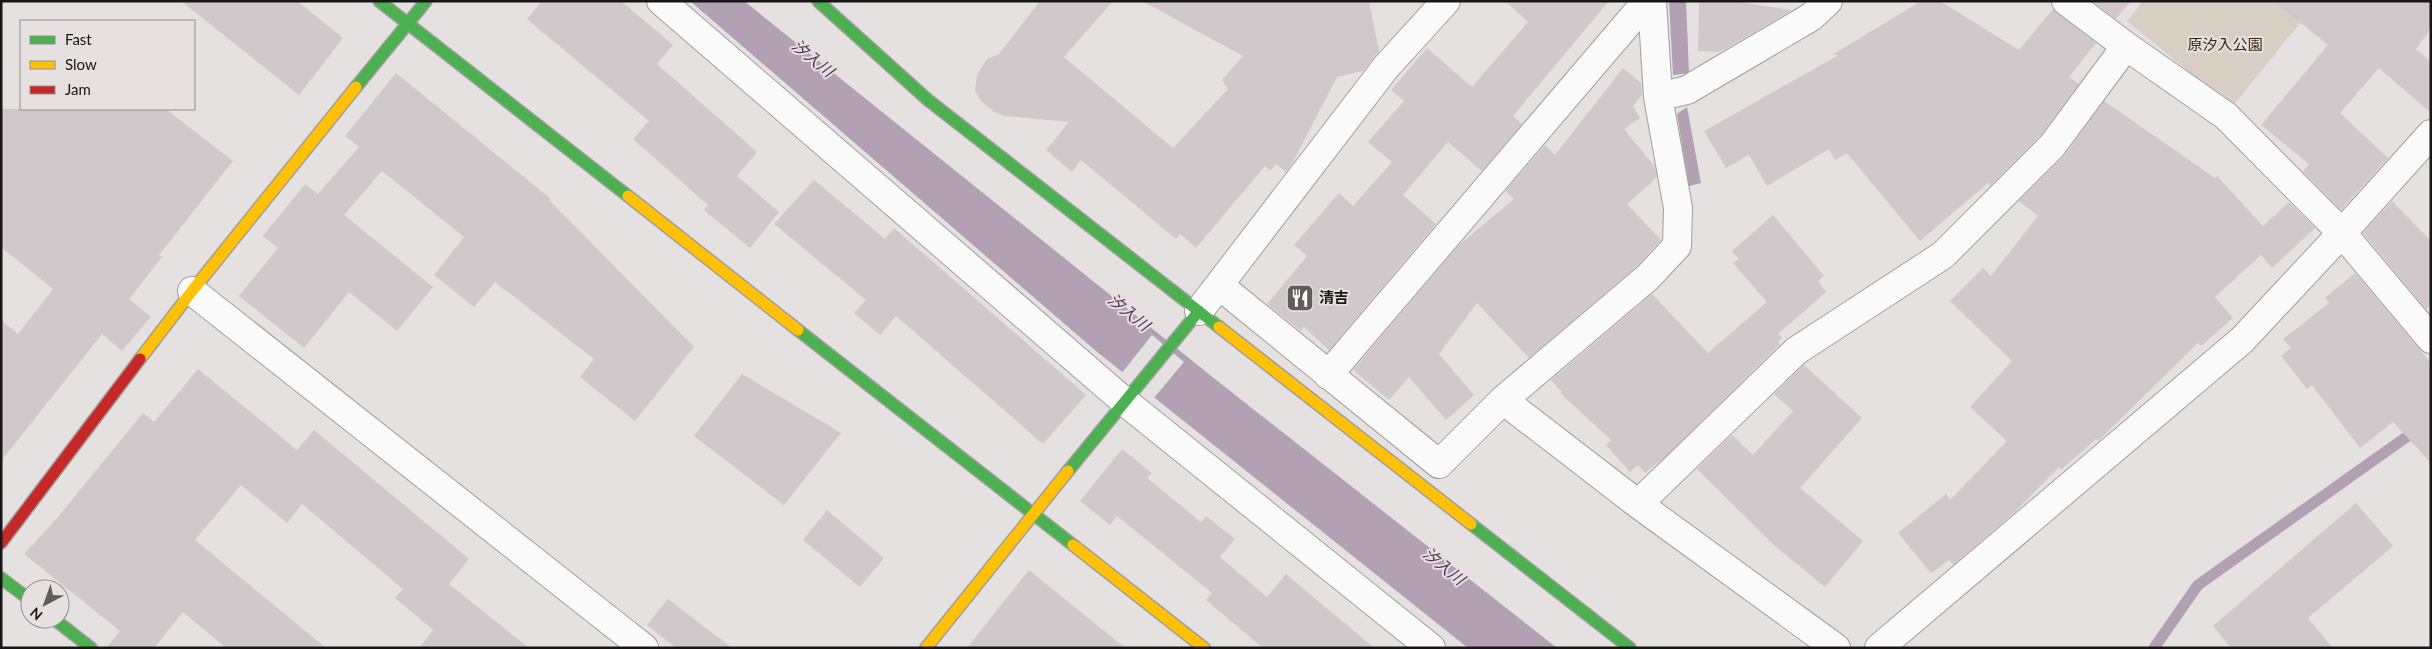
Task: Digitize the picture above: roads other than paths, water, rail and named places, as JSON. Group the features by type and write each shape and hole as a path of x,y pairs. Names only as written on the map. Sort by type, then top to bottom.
{"street":[{"path":"379,1 1204,648"},
{"path":"1,543 192,291 426,1"},
{"path":"661,1 1124,401 1431,648"},
{"path":"818,1 928,100 1630,648"},
{"path":"926,648 1033,513 1220,286 1386,67 1446,1"},
{"path":"1328,375 1648,1"},
{"path":"1220,286 1439,464 1504,400 1648,277 1677,246 1678,208 1658,97 1652,1"},
{"path":"1658,97 1687,90 1811,17 1828,1"},
{"path":"2066,1 2126,46 2226,116 2342,233 2431,338"},
{"path":"1638,504 1796,351 1943,255 2052,146 2126,46"},
{"path":"1879,648 2242,340 2431,134"},
{"path":"192,291 644,648"},
{"path":"1504,400 1638,504 1836,648"},
{"path":"1,578 20,592"},
{"path":"67,629 91,648"}],"water":[{"name":"汐入川","path":"690,1 744,1 1220,383 1557,648 1468,648 1096,351"},
{"path":"1669,1 1686,1 1689,73 1673,75"},
{"path":"1687,107 1701,183 1689,186 1677,114"}],"waterway":[{"path":"2154,648 2198,585 2419,428"}],"place":[{"name":"清吉","path":"1300,298"}],"park label":[{"name":"原汐入公園","path":"2225,45"}]}
